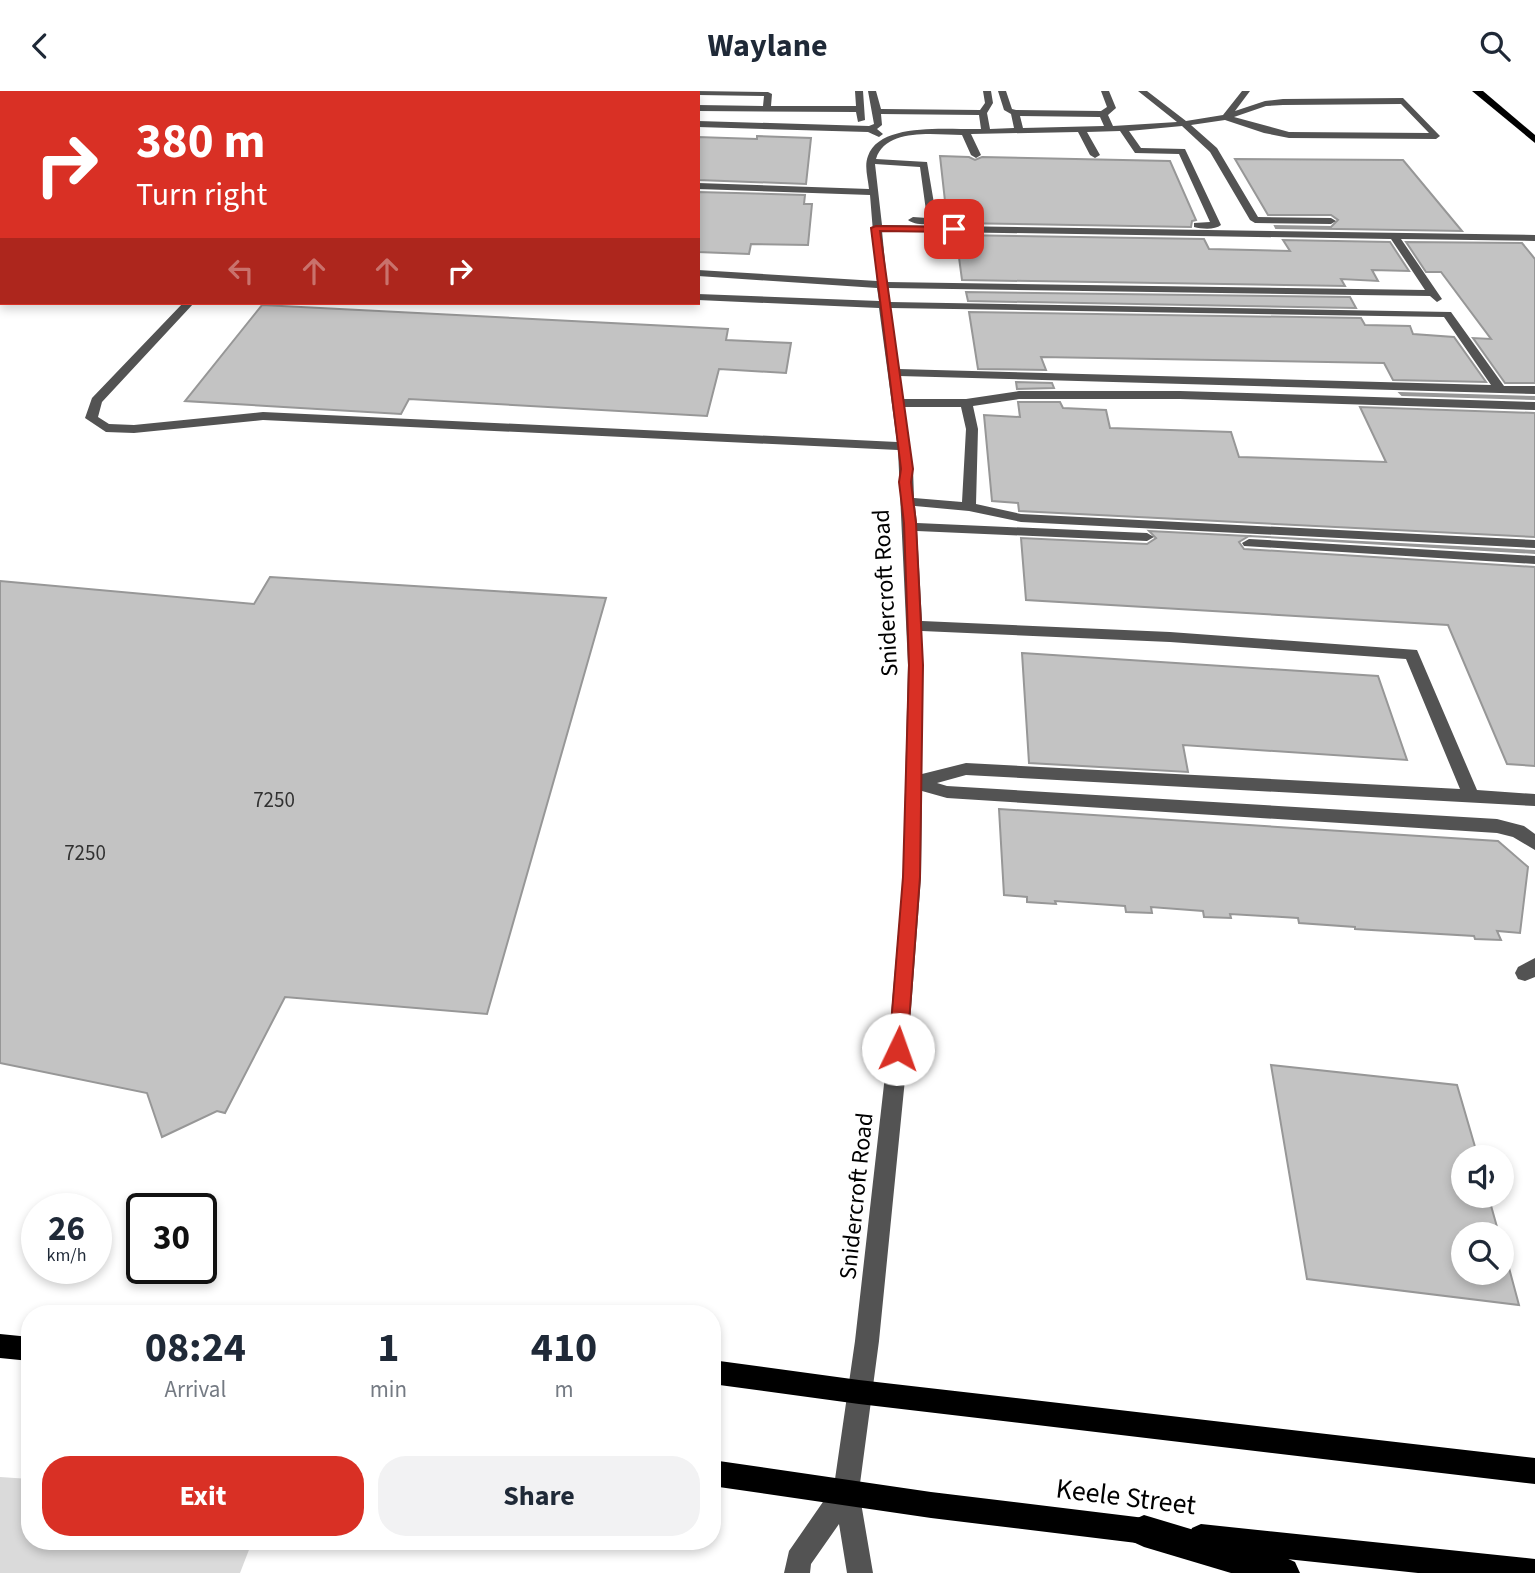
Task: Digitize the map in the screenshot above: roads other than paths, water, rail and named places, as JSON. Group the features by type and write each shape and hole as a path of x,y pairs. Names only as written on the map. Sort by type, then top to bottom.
{"highway":[{"path":"1477,91 1535,142"},
{"path":"1144,1531 1284,1573"}],"main road":[{"path":"0,1346 21,1348"},
{"path":"721,1373 859,1392 1535,1471"},
{"name":"Keele Street","path":"721,1473 931,1505 1144,1531 1535,1571"}],"street":[{"path":"859,91 861,123 887,138"},
{"path":"700,124 870,129 878,125 872,91"},
{"path":"986,91 989,103 983,113 986,132"},
{"path":"1002,91 1008,110 1015,113 1103,114 1112,108 1105,91"},
{"path":"1142,91 1214,150 1255,220 1331,221"},
{"path":"1226,117 1246,91"},
{"path":"700,93 768,94 767,109"},
{"path":"1103,114 1138,151 1185,124 1226,117 1265,104 1283,102 1403,101 1437,136 1289,135 1267,131 1226,117"},
{"path":"700,108 860,109"},
{"path":"877,111 983,113"},
{"path":"1015,113 1019,131"},
{"path":"875,224 932,221 1216,225 1182,151 1162,139 1117,130 913,133 887,138 878,145 871,161 924,164 932,221"},
{"path":"1083,131 1095,155"},
{"path":"965,132 976,155"},
{"name":"Snidercroft Road","path":"846,1491 898,1049 912,877 914,782 914,626 910,527 904,446 875,224 871,161"},
{"path":"700,186 874,193"},
{"path":"875,224 1535,238"},
{"path":"1393,235 1500,389"},
{"path":"700,273 882,285 1433,293"},
{"path":"700,297 885,305 1447,314"},
{"path":"187,305 96,401 91,418 106,428 134,429 194,421 275,417 904,446"},
{"path":"893,372 1535,390"},
{"path":"897,403 966,403 1019,395 1153,395 1535,407"},
{"path":"966,403 972,429 969,507"},
{"path":"907,501 969,507 1021,518 1047,520 1535,544"},
{"path":"910,527 1212,540 1535,560"},
{"path":"914,626 1170,637 1412,654 1471,796"},
{"path":"914,782 966,769 1535,800"},
{"path":"914,782 947,792 1497,826 1518,831 1535,843"},
{"path":"797,1573 798,1560 846,1491"},
{"path":"846,1491 860,1573"}]}
